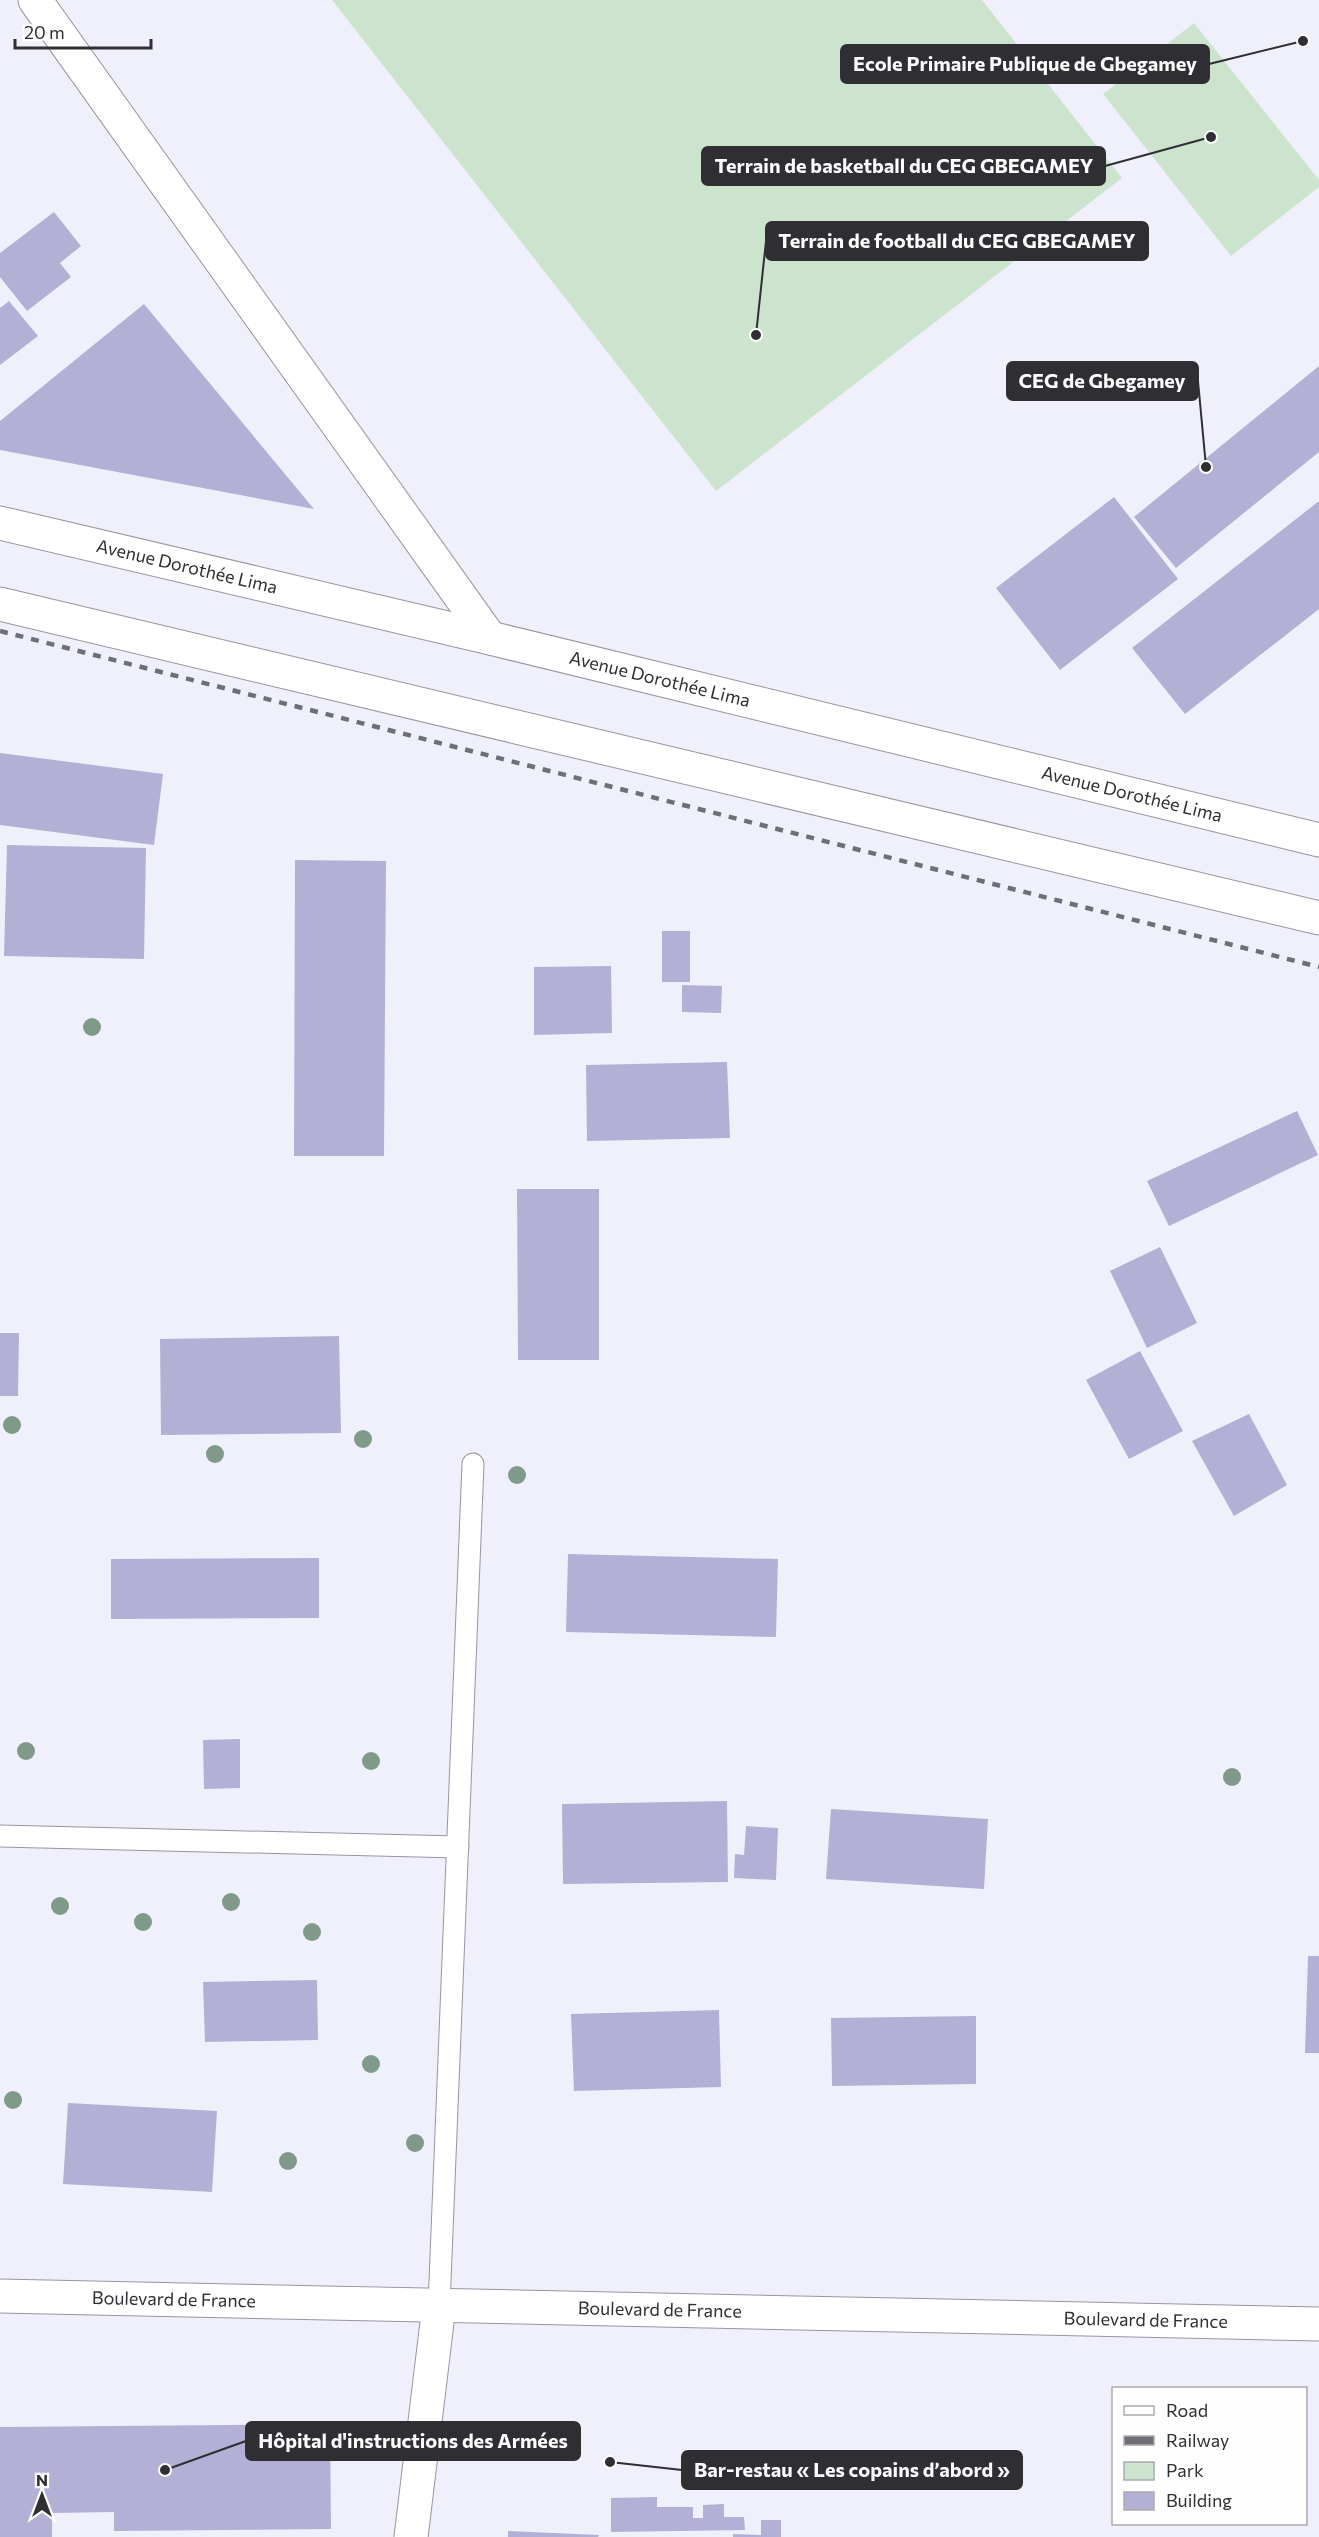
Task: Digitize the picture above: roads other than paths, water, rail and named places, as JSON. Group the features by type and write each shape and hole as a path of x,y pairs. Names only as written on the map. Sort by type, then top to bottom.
{"main road":[{"path":"35,0 490,638"},
{"name":"Avenue Dorothée Lima","path":"0,524 490,638 1319,840"},
{"path":"0,604 1319,918"},
{"name":"Boulevard de France","path":"0,2296 1319,2324"},
{"path":"411,2537 440,2306"}],"lane":[{"path":"440,2306 473,1464"},
{"path":"0,1836 458,1847"}],"railway":[{"path":"0,631 1319,967"}],"place":[{"name":"Ecole Primaire Publique de Gbegamey","path":"1303,41"},
{"name":"Terrain de basketball du CEG GBEGAMEY","path":"1211,137"},
{"name":"Terrain de football du CEG GBEGAMEY","path":"756,335"},
{"name":"CEG de Gbegamey","path":"1206,467"},
{"name":"Bar-restau « Les copains d’abord »","path":"610,2462"},
{"name":"Hôpital d'instructions des Armées","path":"165,2470"}]}
